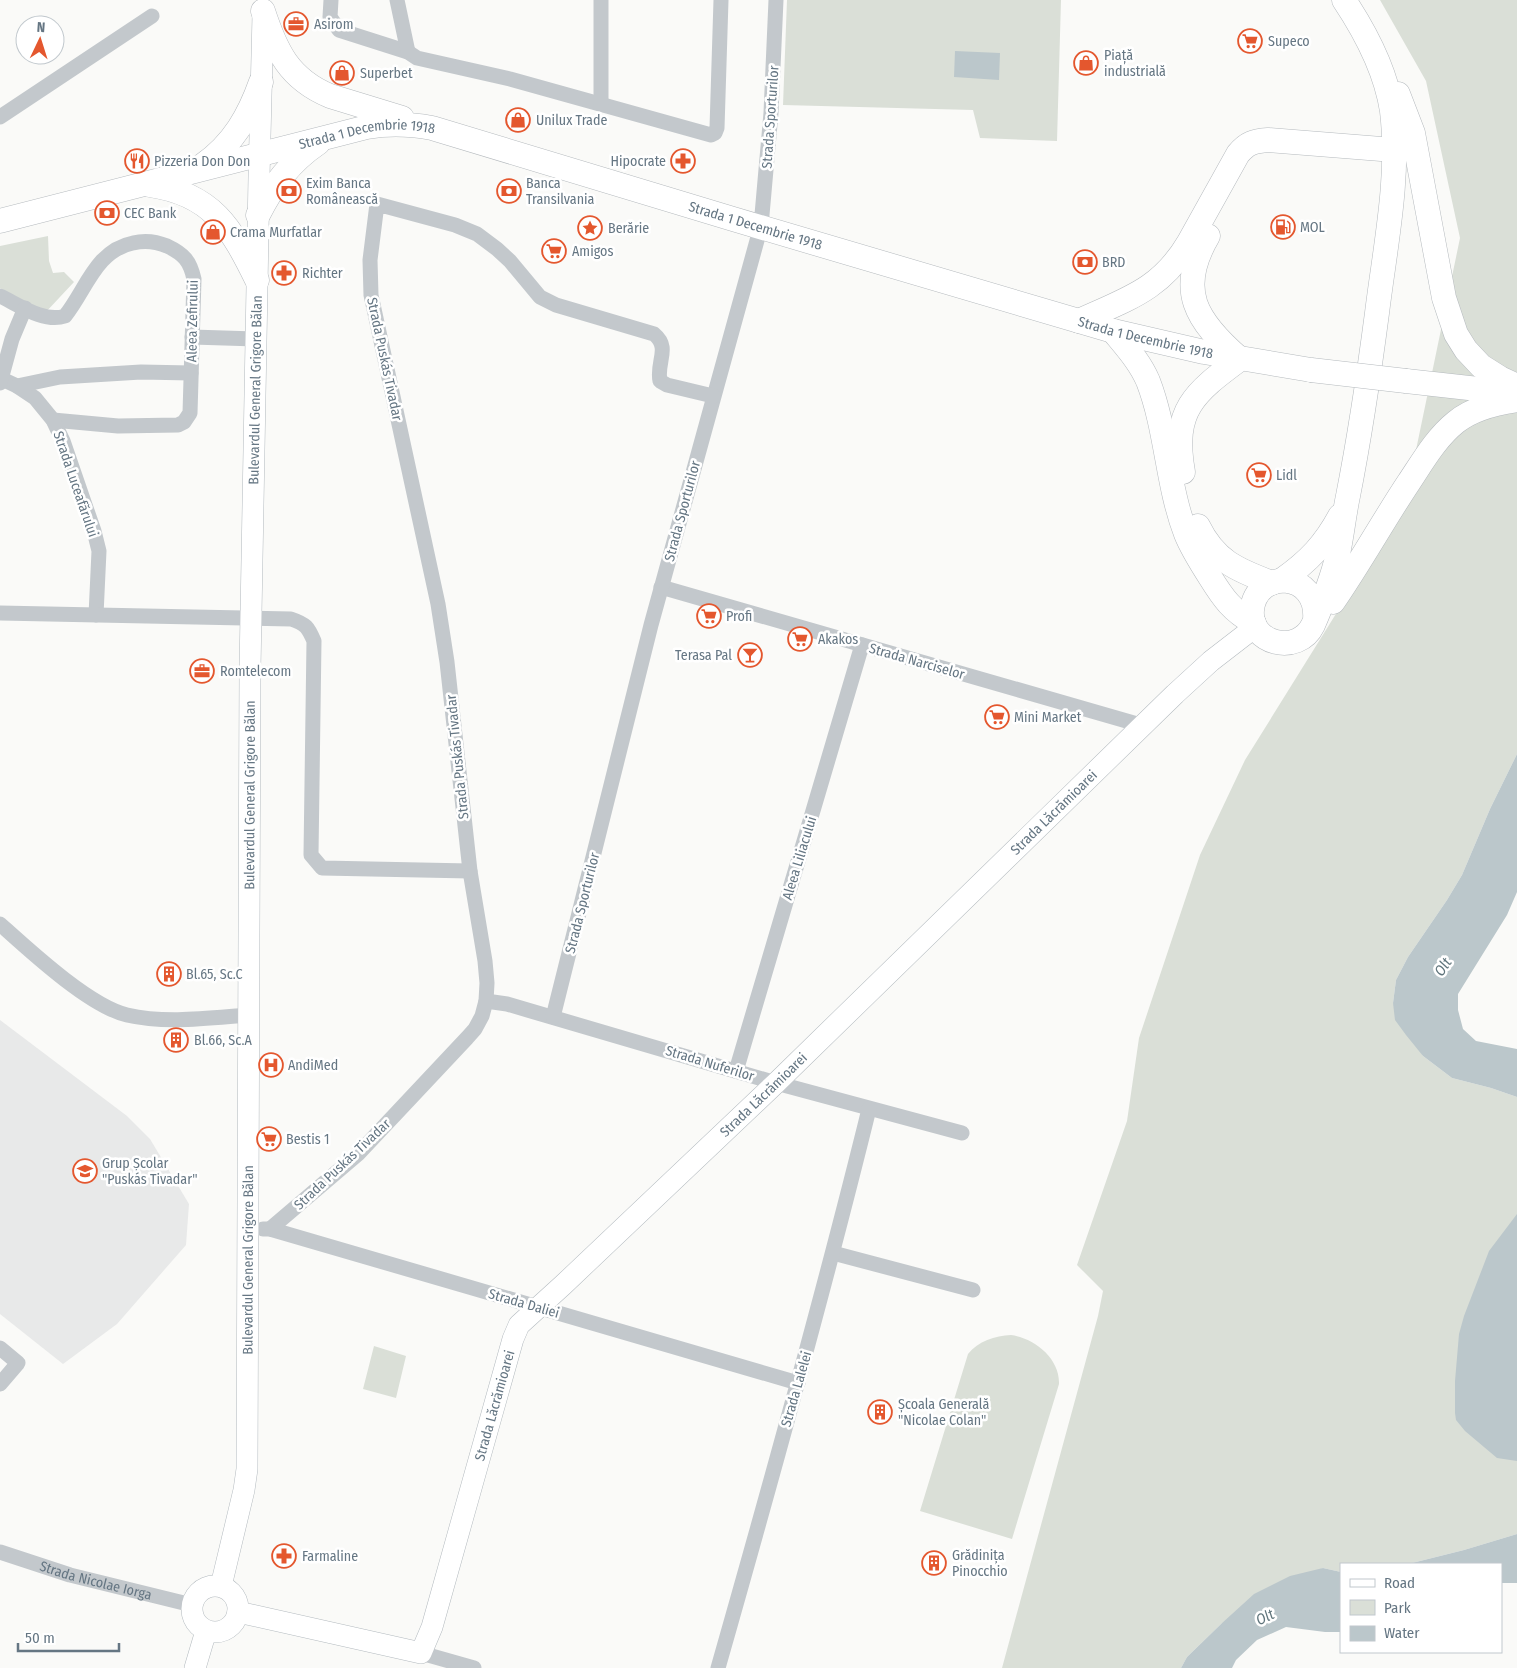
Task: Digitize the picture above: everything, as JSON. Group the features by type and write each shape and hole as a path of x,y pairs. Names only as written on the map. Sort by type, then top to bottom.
{"main road":[{"path":"1344,0 1400,98 1413,133 1444,298 1456,334 1466,350 1481,366 1517,386"},
{"path":"263,5 272,38 279,52 290,69 309,86 342,100 432,128"},
{"name":"Bulevardul General Grigore Bălan","path":"221,1586 244,1490 247,1469 251,618 263,5"},
{"path":"1348,495 1340,516 1319,549 1303,566 1264,587 1255,599 1252,614 1255,625 1261,635 1269,640 1278,644 1288,644 1305,636 1313,624 1328,590 1338,552 1366,396 1392,198 1394,150 1392,113 1388,91 1376,56"},
{"path":"190,173 231,141 248,115 261,82"},
{"path":"1359,147 1376,129 1382,117 1388,91"},
{"name":"Strada 1 Decembrie 1918","path":"0,221 326,137 367,127 394,123 432,128 1113,331 1240,359 1311,370 1517,394"},
{"path":"258,215 269,193 288,167 326,137"},
{"path":"1078,321 1141,292 1168,272 1181,257 1238,154 1244,146 1253,141 1284,141 1394,150"},
{"path":"1284,141 1262,152 1254,159 1196,259 1192,276 1192,292 1197,308 1203,320 1217,338 1240,359 1208,383 1190,403 1180,435 1181,462 1196,523 1204,540 1226,562 1237,569 1277,581 1292,582 1301,586 1314,600 1316,610 1313,624"},
{"path":"146,184 179,192 211,209 231,231 257,280"},
{"path":"1113,331 1134,357 1147,380 1157,414 1178,508 1190,542 1227,602 1241,616 1255,625"},
{"path":"1313,624 1320,620 1338,594 1443,433 1457,421 1472,412 1487,406 1517,400"},
{"name":"Strada Lăcrămioarei","path":"421,1653 432,1627 513,1338 519,1324 563,1286 776,1082 1211,661 1255,625"},
{"path":"221,1586 232,1593 238,1605 238,1612 233,1625 227,1630 213,1633 199,1627 194,1621 192,1605 194,1598 205,1588 221,1586"},
{"path":"238,1612 421,1653"},
{"path":"195,1668 206,1631"}],"street":[{"path":"331,0 330,17 339,30 407,48 417,58 510,79 711,135 715,133 717,128 721,0"},
{"path":"397,0 407,48"},
{"path":"601,0 601,104"},
{"name":"Strada Sporturilor","path":"553,1017 661,587 761,226 771,113 776,0"},
{"path":"0,117 152,16"},
{"name":"Strada Puskás Tivadar","path":"270,1229 358,1154 475,1029 482,1016 486,1001 485,961 470,871 447,662 438,604 371,295 370,260 376,204 440,221 477,234 497,248 540,297 556,305 654,334 661,339 663,348 658,372 660,381 667,385 713,396"},
{"name":"Aleea Zefirului","path":"0,296 45,317 56,319 65,316 103,260 118,248 142,241 153,241 171,248 183,255 192,267 194,279 190,413 184,422 178,425 118,426 53,420"},
{"name":"Strada Luceafărului","path":"25,308 12,339 1,381 17,386 34,398 53,420 63,440 99,551 96,615"},
{"path":"192,337 257,339"},
{"path":"17,386 60,377 141,372 191,373"},
{"name":"Strada Narciselor","path":"661,587 1144,726"},
{"path":"0,612 291,619 302,622 309,629 314,641 311,855 322,868 470,871"},
{"name":"Aleea Liliacului","path":"736,1071 862,645"},
{"path":"0,924 56,972 104,1006 124,1015 141,1018 196,1019 249,1014"},
{"name":"Strada Nuferilor","path":"486,1001 507,1004 869,1109 962,1133"},
{"name":"Strada Lalelei","path":"718,1668 798,1383 869,1109"},
{"name":"Strada Daliei","path":"248,1228 270,1229 798,1383"},
{"path":"833,1253 973,1290"},
{"path":"0,1348 18,1363 0,1384"},
{"name":"Strada Nicolae Iorga","path":"0,1552 70,1575 192,1605"},
{"path":"421,1653 474,1668"}],"shaded area":[{"name":"Grup Școlar \"Puskás Tivadar\"","path":"0,1020 127,1116 150,1139 189,1204 186,1245 117,1324 63,1364 0,1314"}],"green space":[{"path":"787,0 1061,0 1057,141 980,138 973,110 783,105"},
{"path":"1380,0 1517,0 1517,754 1490,809 1462,875 1408,957 1396,980 1393,1003 1423,1056 1452,1078 1517,1097 1517,1534 1412,1563 1340,1563 1340,1572 1323,1568 1221,1624 1187,1657 1181,1668 1002,1668 1098,1316 1103,1291 1077,1265 1127,1121 1139,1038 1200,855 1245,760 1405,503 1460,238 1426,81"},
{"path":"48,236 49,261 53,273 64,272 74,282 45,313 0,288 0,246"},
{"path":"1011,1335 1028,1340 1044,1351 1055,1366 1059,1384 1012,1539 920,1511 968,1354 972,1349 987,1340"},
{"path":"374,1346 406,1356 396,1398 363,1389"}],"water":[{"path":"955,51 1000,53 999,80 954,77"},
{"name":"Olt","path":"1517,754 1517,892 1507,915 1458,994 1458,1010 1463,1029 1476,1041 1517,1049 1517,1097 1452,1078 1423,1056 1406,1035 1395,1020 1393,1003 1396,980 1408,957 1462,875 1490,809"},
{"path":"1517,1214 1517,1461 1497,1458 1465,1431 1456,1420 1455,1381 1459,1334 1464,1316 1489,1251"},
{"path":"1517,1534 1517,1583 1502,1583 1502,1563 1412,1563"},
{"name":"Olt","path":"1323,1568 1340,1572 1340,1632 1286,1627 1257,1640 1236,1660 1232,1668 1181,1668 1187,1657 1254,1594 1290,1576"}],"place":[{"name":"Asirom","path":"296,24"},
{"name":"Supeco","path":"1250,41"},
{"name":"Piață industrială","path":"1086,63"},
{"name":"Superbet","path":"342,73"},
{"name":"Unilux Trade","path":"518,120"},
{"name":"Pizzeria Don Don","path":"137,161"},
{"name":"Hipocrate","path":"683,161"},
{"name":"Exim Banca Românească","path":"289,191"},
{"name":"Banca Transilvania","path":"509,191"},
{"name":"CEC Bank","path":"107,213"},
{"name":"MOL","path":"1283,227"},
{"name":"Berărie","path":"590,228"},
{"name":"Crama Murfatlar","path":"213,232"},
{"name":"Amigos","path":"554,251"},
{"name":"BRD","path":"1085,262"},
{"name":"Richter","path":"284,273"},
{"name":"Lidl","path":"1259,475"},
{"name":"Profi","path":"709,616"},
{"name":"Akakos","path":"800,639"},
{"name":"Terasa Pal","path":"750,655"},
{"name":"Romtelecom","path":"202,671"},
{"name":"Mini Market","path":"997,717"},
{"name":"Bl.65, Sc.C","path":"169,974"},
{"name":"Bl.66, Sc.A","path":"176,1040"},
{"name":"AndiMed","path":"271,1065"},
{"name":"Bestis 1","path":"269,1139"},
{"name":"Grup Școlar \"Puskás Tivadar\"","path":"85,1171"},
{"name":"Școala Generală \"Nicolae Colan\"","path":"880,1412"},
{"name":"Farmaline","path":"284,1556"},
{"name":"Grădinița Pinocchio","path":"934,1563"}]}
